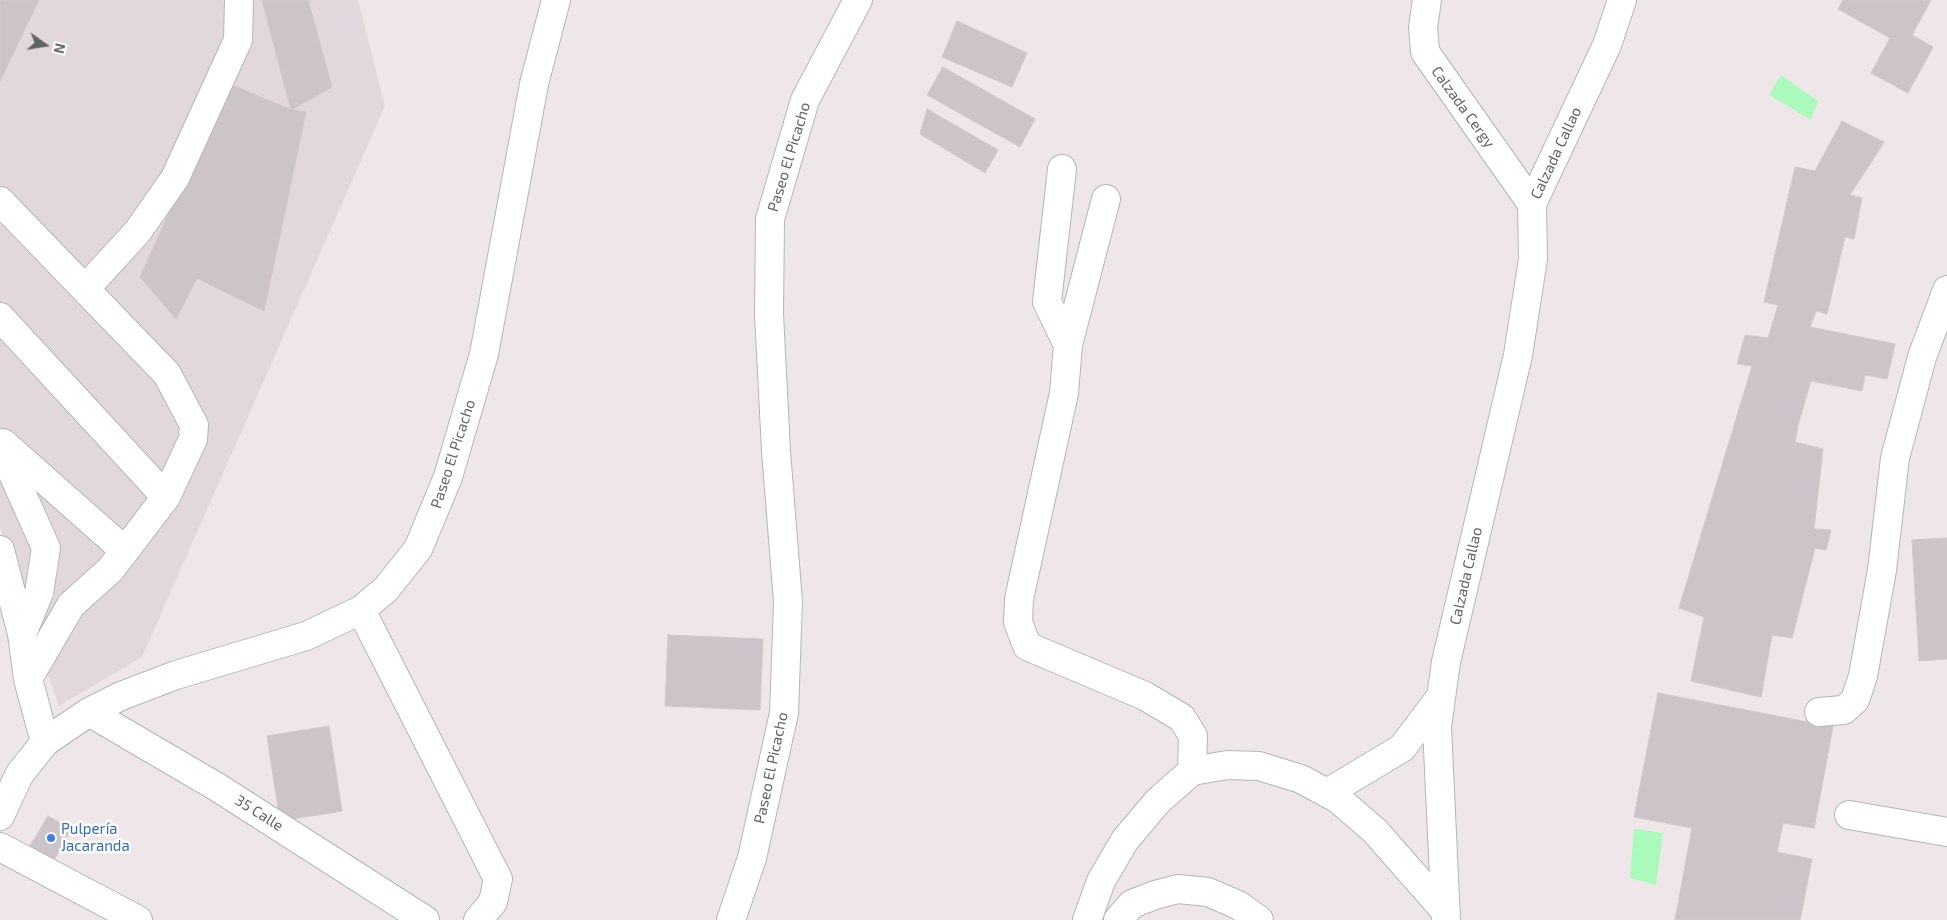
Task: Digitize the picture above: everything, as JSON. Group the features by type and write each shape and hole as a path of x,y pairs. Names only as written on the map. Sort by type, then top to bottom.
{"street":[{"path":"84,289 138,231 175,178 238,40 240,0"},
{"name":"Paseo El Picacho","path":"0,816 19,775 45,742 89,712 121,696 176,675 306,636 361,610 386,589 418,549 448,477 484,354 534,84 556,0"},
{"name":"Paseo El Picacho","path":"731,920 752,858 784,713 788,602 776,451 768,314 770,219 805,100 858,0"},
{"name":"Calzada Cergy","path":"1427,0 1423,27 1425,52 1532,204"},
{"name":"Calzada Callao","path":"1327,792 1402,748 1441,696 1446,662 1518,355 1533,259 1532,204 1606,45 1622,0"},
{"path":"1062,169 1047,302 1068,345"},
{"path":"1106,200 1068,345 1064,393 1019,599 1018,622 1027,646 1146,696 1182,718 1193,736 1192,771"},
{"path":"0,201 167,374 191,416 194,425 193,439 166,497 112,569 71,605 28,679"},
{"path":"1819,712 1844,710 1855,700 1862,676 1882,570 1895,458 1922,357 1947,290"},
{"path":"0,317 166,497"},
{"path":"0,440 125,551"},
{"path":"0,445 46,548 39,593 22,634"},
{"path":"0,550 22,634 28,679 45,742"},
{"path":"361,610 498,880 493,902 478,920"},
{"path":"1441,696 1437,727 1446,916"},
{"name":"35 Calle","path":"89,712 225,792 425,920"},
{"path":"1087,920 1101,881 1125,840 1158,801 1192,771 1227,765 1259,766 1301,779 1338,799 1375,831 1446,916"},
{"path":"1849,815 1947,832"},
{"path":"0,847 138,920"},
{"path":"1118,920 1132,904 1154,895 1178,889 1208,892 1238,905 1259,920"}],"shaded area":[{"path":"0,0 358,0 385,106 142,657 59,706 23,606 0,527"},
{"path":"1781,75 1818,101 1811,120 1769,95"},
{"path":"1634,829 1663,833 1656,885 1630,878"}],"building":[{"path":"0,0 39,0 0,81"},
{"path":"262,0 308,0 332,87 291,110"},
{"path":"1843,0 1931,0 1912,35 1933,47 1908,93 1871,73 1890,38 1838,9"},
{"path":"957,21 1027,53 1012,87 942,57"},
{"path":"943,67 1035,119 1020,147 927,95"},
{"path":"228,83 291,110 306,112 264,311 197,278 176,319 140,277"},
{"path":"927,109 998,150 985,173 920,134"},
{"path":"1842,121 1884,142 1850,195 1862,198 1854,239 1845,237 1827,314 1816,311 1810,327 1895,344 1887,379 1865,375 1862,391 1811,381 1795,442 1823,449 1814,529 1831,530 1826,550 1815,548 1792,638 1772,635 1761,697 1691,681 1704,617 1679,608 1752,366 1737,364 1745,335 1768,338 1778,305 1764,302 1795,167 1815,171"},
{"path":"1947,538 1947,659 1919,661 1912,540"},
{"path":"668,635 763,639 760,710 665,706"},
{"path":"1658,693 1833,727 1814,828 1783,823 1777,852 1812,859 1800,920 1675,920 1692,828 1634,817"},
{"path":"329,726 342,811 280,821 267,736"},
{"name":"Pulpería Jacaranda","path":"48,816 71,829 54,860 30,846"}],"place":[{"name":"Pulpería Jacaranda","path":"51,838"}]}
